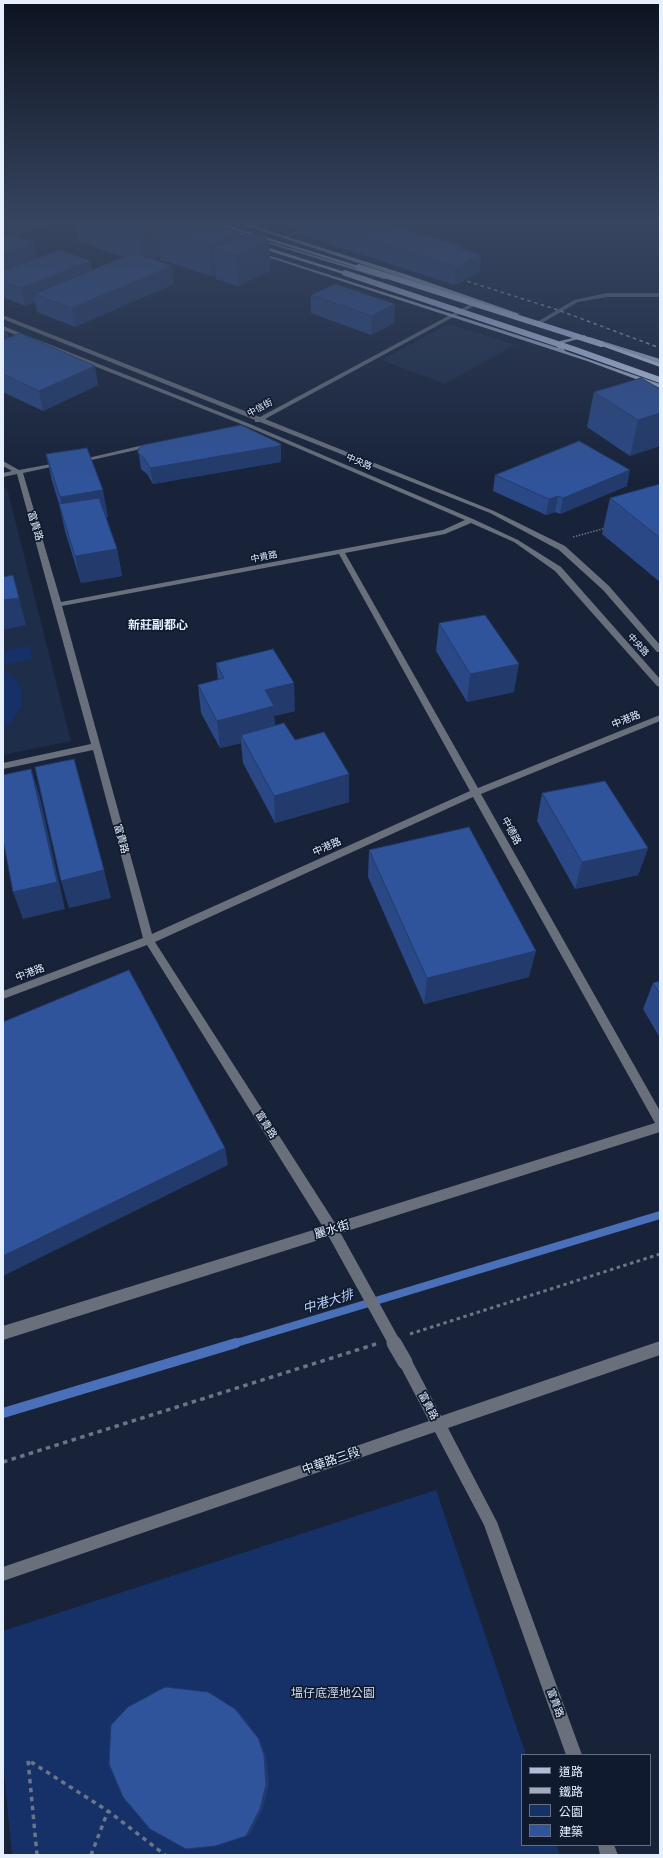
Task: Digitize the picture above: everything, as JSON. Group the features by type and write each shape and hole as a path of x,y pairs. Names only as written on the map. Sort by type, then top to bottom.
{"highway":[{"path":"461,312 660,380"},
{"path":"481,312 660,372"},
{"path":"502,312 602,344 660,365"}],"main road":[{"path":"442,312 564,351 660,386"},
{"path":"507,312 513,313"},
{"path":"509,312 660,361"},
{"path":"564,351 559,346 562,342 583,336"}],"street":[{"name":"中信街","path":"233,428 248,425 261,419 459,312"},
{"path":"540,322 558,312"},
{"name":"中央路","path":"3,317 492,512 562,548 606,588 660,650"},
{"name":"中央路","path":"3,328 248,425 471,520 516,542 558,569 660,684"},
{"path":"3,476 157,444"},
{"path":"3,463 20,473"},
{"name":"富貴路","path":"20,473 58,605 149,940 332,1230 405,1362 490,1522 574,1754"},
{"name":"中貴路","path":"58,605 445,532 471,520"},
{"name":"中德路","path":"341,552 660,1122"},
{"name":"中港路","path":"3,995 149,940 476,792 660,718"},
{"path":"3,766 96,746"},
{"name":"麗水街","path":"3,1333 660,1127"},
{"name":"中華路三段","path":"3,1574 660,1348"}],"path":[{"path":"573,537 609,527"},
{"path":"3,1462 660,1254"},
{"path":"38,1855 28,1760 108,1811 165,1855"},
{"path":"91,1855 108,1811"}],"shaded area":[{"path":"449,324 515,345 445,384 381,360"},
{"path":"3,488 7,488 71,741 3,755"}],"green space":[{"path":"30,646 32,659 3,665 3,651"},
{"path":"3,670 17,680 22,691 21,706 12,721 3,729"},
{"name":"塭仔底溼地公園","path":"436,1490 526,1754 521,1754 521,1846 556,1846 560,1855 12,1855 3,1762 3,1631"}],"building":[{"path":"360,312 380,312 372,316"},
{"path":"20,333 95,366 39,391 3,374 3,340"},
{"path":"641,378 660,389 660,413 638,420 594,392"},
{"path":"241,425 281,444 279,446 150,468 145,459 138,453 138,449 143,445"},
{"path":"579,441 630,470 563,498 558,496 549,499 495,475"},
{"path":"87,448 103,490 60,497 46,454"},
{"path":"660,484 660,538 610,498"},
{"path":"99,498 117,549 75,556 59,504"},
{"path":"13,575 19,598 3,600 3,577"},
{"path":"485,615 519,664 470,674 439,623"},
{"path":"273,649 294,683 265,690 274,706 217,721 198,685 224,678 216,663"},
{"path":"284,723 295,740 324,732 349,774 274,796 241,735"},
{"path":"74,759 104,870 61,881 35,767"},
{"path":"31,769 57,882 13,892 3,839 3,775"},
{"path":"605,781 648,848 582,862 542,793"},
{"path":"469,827 536,951 427,978 369,850"},
{"path":"129,970 225,1148 3,1256 3,1022"},
{"path":"660,981 660,994 653,983"},
{"path":"165,1687 208,1692 235,1709 258,1738 264,1755 266,1785 260,1809 246,1836 215,1846 186,1849 150,1829 123,1797 109,1764 111,1725 128,1707"}],"waterway":[{"name":"中港大排","path":"233,1344 660,1215"},
{"name":"中港大排","path":"3,1413 236,1343"}],"railway":[{"path":"563,312 660,348"}],"district":[{"name":"新莊副都心","path":"158,625"}]}
